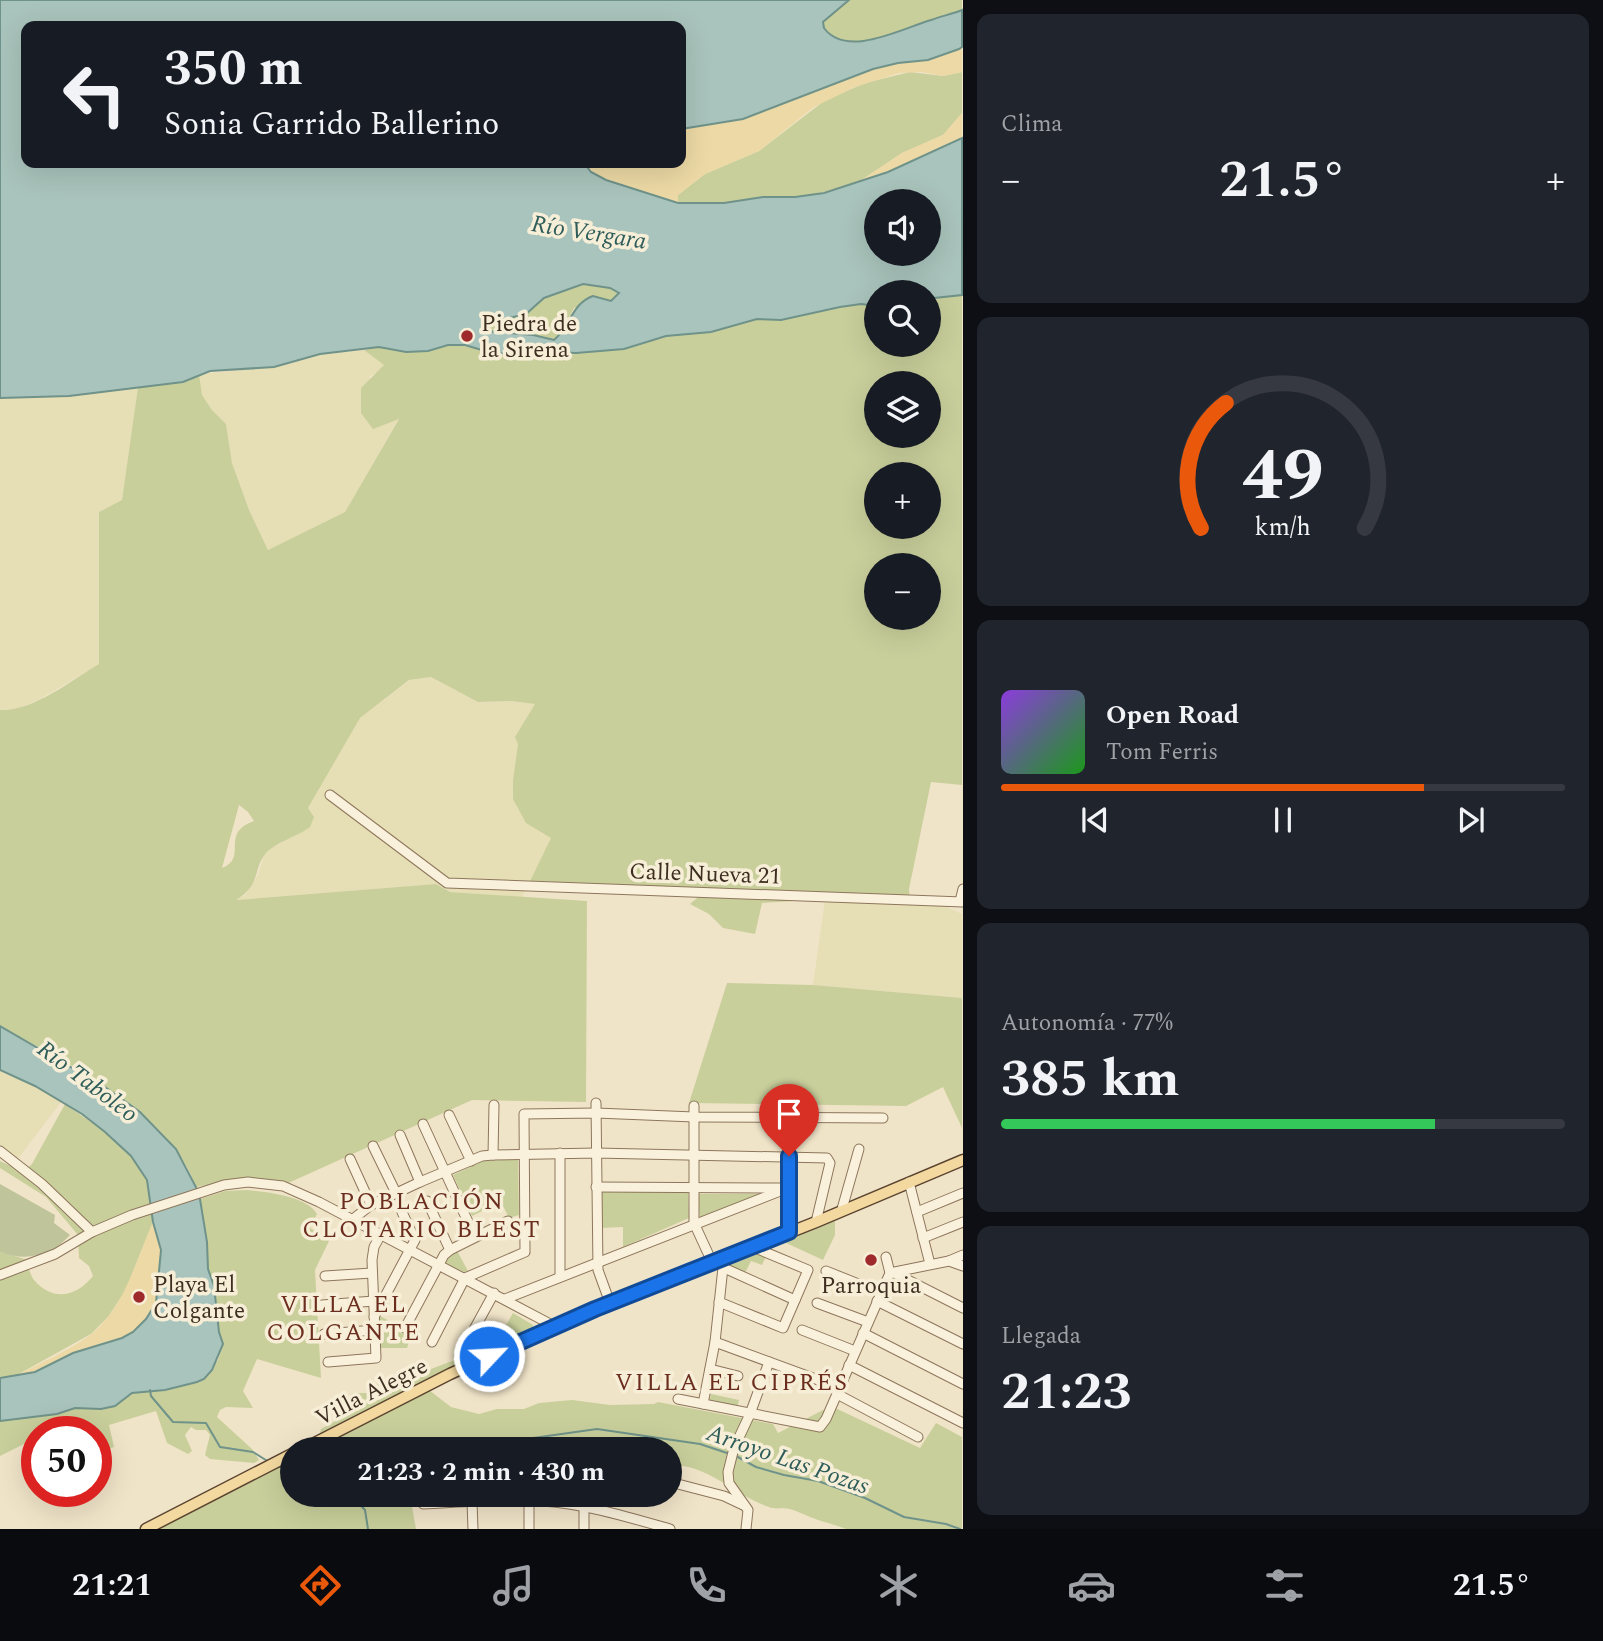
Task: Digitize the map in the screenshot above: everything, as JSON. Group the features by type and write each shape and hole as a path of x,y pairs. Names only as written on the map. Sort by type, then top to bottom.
{"main road":[{"name":"Villa Alegre","path":"327,1437 450,1374 554,1326 712,1262 724,1263 753,1247 962,1160"},
{"path":"146,1529 280,1460"}],"street":[{"name":"Calle Nueva 21","path":"330,794 447,883 961,902"},
{"path":"961,902 962,889"},
{"path":"494,1105 494,1154"},
{"path":"694,1105 694,1223 712,1262"},
{"path":"596,1108 598,1261 601,1280 610,1303"},
{"path":"432,1342 465,1278 524,1252 524,1114 596,1108 694,1117 883,1118"},
{"path":"449,1115 471,1161"},
{"path":"789,1118 789,1232"},
{"path":"423,1124 475,1237"},
{"path":"400,1135 420,1182"},
{"path":"373,1146 396,1193"},
{"path":"842,1209 859,1149"},
{"path":"0,1151 42,1184 92,1232"},
{"path":"560,1153 560,1276"},
{"path":"353,1219 371,1205 396,1193 445,1171 494,1154 596,1153 823,1157 829,1160 816,1222"},
{"path":"350,1159 371,1205"},
{"path":"0,1275 55,1254 92,1232 132,1215 208,1190 237,1182 283,1186 353,1219 554,1326"},
{"path":"909,1182 930,1264"},
{"path":"596,1187 788,1188"},
{"path":"505,1299 788,1188"},
{"path":"917,1212 962,1193"},
{"path":"427,1202 450,1250"},
{"path":"374,1317 415,1241 402,1212"},
{"path":"405,1328 438,1264 450,1250 508,1221"},
{"path":"923,1238 962,1222"},
{"path":"328,1362 376,1358 372,1273 373,1254 381,1234"},
{"path":"719,1302 783,1328 808,1270 753,1247"},
{"path":"678,1399 820,1427 892,1273 949,1261 962,1255"},
{"path":"886,1257 892,1273 962,1308"},
{"path":"949,1261 962,1266"},
{"path":"703,1404 715,1342 724,1263 795,1300"},
{"path":"826,1271 879,1297 962,1344"},
{"path":"325,1276 372,1273"},
{"path":"460,1357 494,1293"},
{"path":"322,1305 374,1301"},
{"path":"817,1303 868,1322"},
{"path":"324,1334 375,1330"},
{"path":"803,1330 855,1351"},
{"path":"863,1333 962,1384"},
{"path":"715,1342 785,1367 838,1391 918,1437"},
{"path":"746,1529 749,1516 729,1483 728,1472 734,1448 769,1362"},
{"path":"849,1365 962,1423"},
{"path":"710,1369 738,1376"},
{"path":"682,1485 724,1496 744,1505"},
{"path":"472,1507 472,1529"},
{"path":"529,1507 529,1529"},
{"path":"584,1507 584,1529"},
{"path":"588,1507 670,1529"}],"shaded area":[{"path":"364,350 384,365 369,377 399,418 345,512 268,550 249,510 232,463 226,424 202,395 199,374 274,367 320,354"},
{"path":"138,387 122,500 99,512 99,664 40,699 19,708 0,710 0,398 69,396"},
{"path":"431,677 478,702 511,701 536,704 516,737 518,744 513,780 552,837 522,897 450,892 436,884 234,900 245,895 258,875 264,855 310,827 308,808 360,718 410,680"},
{"path":"825,900 910,902 947,907 962,914 962,998 813,985"},
{"path":"0,1070 61,1102 17,1160 0,1147"}],"green space":[{"path":"849,0 962,0 962,10 891,34 861,41 846,41 834,36 824,27 823,22"},
{"path":"910,72 943,76 962,72 962,113 943,135 902,153 857,183 808,196 763,197 724,203 678,203 678,195 705,174 759,151 824,101 865,83"},
{"path":"583,284 610,288 619,293 611,301 600,298 574,308 554,340 533,335 485,331 483,328 487,323 534,308 544,298"},
{"path":"962,295 962,785 931,782 909,889 910,902 810,900 762,903 755,934 723,928 709,914 690,904 709,888 530,881 551,838 526,823 513,799 513,780 518,744 515,737 535,704 511,701 478,702 431,677 409,680 360,718 308,808 314,817 310,827 266,853 250,888 236,900 436,884 450,892 587,901 586,1102 472,1100 284,1185 247,1178 196,1187 183,1160 164,1135 140,1112 84,1073 0,1026 0,710 26,706 39,700 99,664 99,512 122,500 138,387 183,382 199,374 202,395 226,424 232,463 249,510 268,550 345,512 399,419 373,429 361,413 361,388 384,365 364,350 379,347 406,352 428,351 455,344 495,354 524,351 576,353 624,349 679,333 711,332 758,319 781,320 864,304 864,357 941,357 941,297","holes":["239,805 254,821 238,832 233,858 230,864 222,868"]},
{"path":"727,983 813,985 962,998 962,1128 943,1087 906,1106 689,1103"},
{"path":"65,1104 105,1132 135,1161 147,1180 153,1222 125,1291 108,1317 91,1334 17,1375 0,1378 0,1252 25,1259 34,1280 49,1292 72,1292 93,1276 89,1266 79,1258 78,1235 46,1197 0,1168 0,1161 23,1172 32,1164"},
{"path":"518,1159 519,1215 509,1218 501,1202 472,1216 453,1175 483,1161"},
{"path":"0,1184 55,1215 54,1223 70,1235 55,1248 38,1255 19,1257 0,1252"},
{"path":"225,1191 265,1192 305,1203 317,1214 310,1228 330,1239 315,1270 321,1378 257,1359 243,1391 253,1408 226,1407 220,1410 217,1417 252,1449 259,1460 254,1463 210,1459 205,1455 210,1435 206,1430 191,1427 185,1435 192,1451 188,1454 167,1443 156,1411 112,1424 112,1416 41,1416 57,1414 67,1409 121,1402 132,1393 165,1390 204,1379 218,1360 223,1344 219,1332 214,1286 208,1269 200,1199"},
{"path":"602,1191 688,1193 689,1218 623,1247 623,1227 601,1228"},
{"path":"697,1194 764,1194 700,1217"},
{"path":"835,1221 835,1235 823,1260 784,1242"},
{"path":"456,1249 468,1271 465,1273 445,1263"},
{"path":"757,1251 767,1254 762,1265 751,1261 745,1273 728,1264"},
{"path":"513,1313 533,1325 531,1332 465,1361 320,1433 321,1429 367,1404 350,1395 353,1393 367,1393 372,1383 403,1380 461,1359 473,1338 484,1343 500,1336"},
{"path":"380,1316 412,1333 407,1348 380,1348"},
{"path":"429,1390 451,1407 479,1414 497,1409 524,1409 539,1403 572,1400 610,1405 658,1402 773,1424 778,1433 831,1406 920,1448 936,1423 962,1437 962,1529 846,1529 790,1509 771,1508 697,1469 682,1466 682,1437 336,1437"},
{"path":"711,1394 739,1400 737,1409 709,1402"},
{"path":"21,1418 21,1446 0,1456 0,1421"},
{"path":"280,1465 280,1507 412,1507 416,1529 157,1529"}],"sand":[{"path":"962,47 962,72 943,76 921,72 899,73 855,87 814,107 759,151 705,174 678,195 678,203 613,182 589,168 686,168 686,128 743,119 873,69 933,59"},
{"path":"962,113 962,138 904,166 857,183 902,153 943,135"},
{"name":"Playa El Colgante","path":"153,1222 161,1250 159,1289 156,1303 146,1319 133,1332 122,1338 101,1343 35,1372 17,1375 72,1347 101,1325 128,1284"}],"water":[{"name":"Río Vergara","path":"0,0 849,0 823,22 824,28 834,37 846,41 876,39 962,10 962,47 959,49 928,60 873,69 743,119 686,128 686,21 21,21 21,168 588,168 606,180 678,203 724,203 824,193 888,172 962,138 962,295 941,297 941,280 864,280 864,304 781,320 757,319 711,332 666,336 624,349 576,353 524,351 495,354 465,345 406,352 379,347 320,354 274,367 210,371 183,382 69,396 0,398","holes":["583,284 610,288 619,293 611,301 593,296 580,304 554,340 533,335 486,331 483,328 487,323 526,314 544,298"]},
{"name":"Río Taboleo","path":"0,1026 105,1087 140,1112 176,1149 199,1193 207,1242 208,1269 214,1286 219,1332 223,1344 212,1370 204,1379 165,1390 132,1393 115,1406 101,1409 75,1408 57,1414 21,1416 21,1418 0,1421 0,1378 35,1372 73,1353 122,1338 133,1332 146,1319 156,1303 161,1250 153,1222 147,1180 131,1156 82,1114 35,1086 0,1070"}],"waterway":[{"path":"150,1390 151,1396 173,1422 206,1423 220,1447 253,1452 269,1462"},
{"name":"Arroyo Las Pozas","path":"540,1437 597,1429 652,1437"},
{"name":"Arroyo Las Pozas","path":"682,1441 727,1453"},
{"name":"Arroyo Las Pozas","path":"736,1456 756,1467 818,1481 865,1498 904,1517 960,1529"},
{"path":"362,1507 368,1529"}],"place":[{"name":"Piedra de la Sirena","path":"467,336"},
{"name":"Parroquia","path":"871,1260"},
{"name":"Playa El Colgante","path":"139,1297"}],"district":[{"name":"POBLACIÓN CLOTARIO BLEST","path":"422,1215"},
{"name":"VILLA EL COLGANTE","path":"344,1318"},
{"name":"VILLA EL CIPRÉS","path":"732,1382"}],"route":[{"path":"489,1356 595,1309 789,1232 789,1156"}]}
